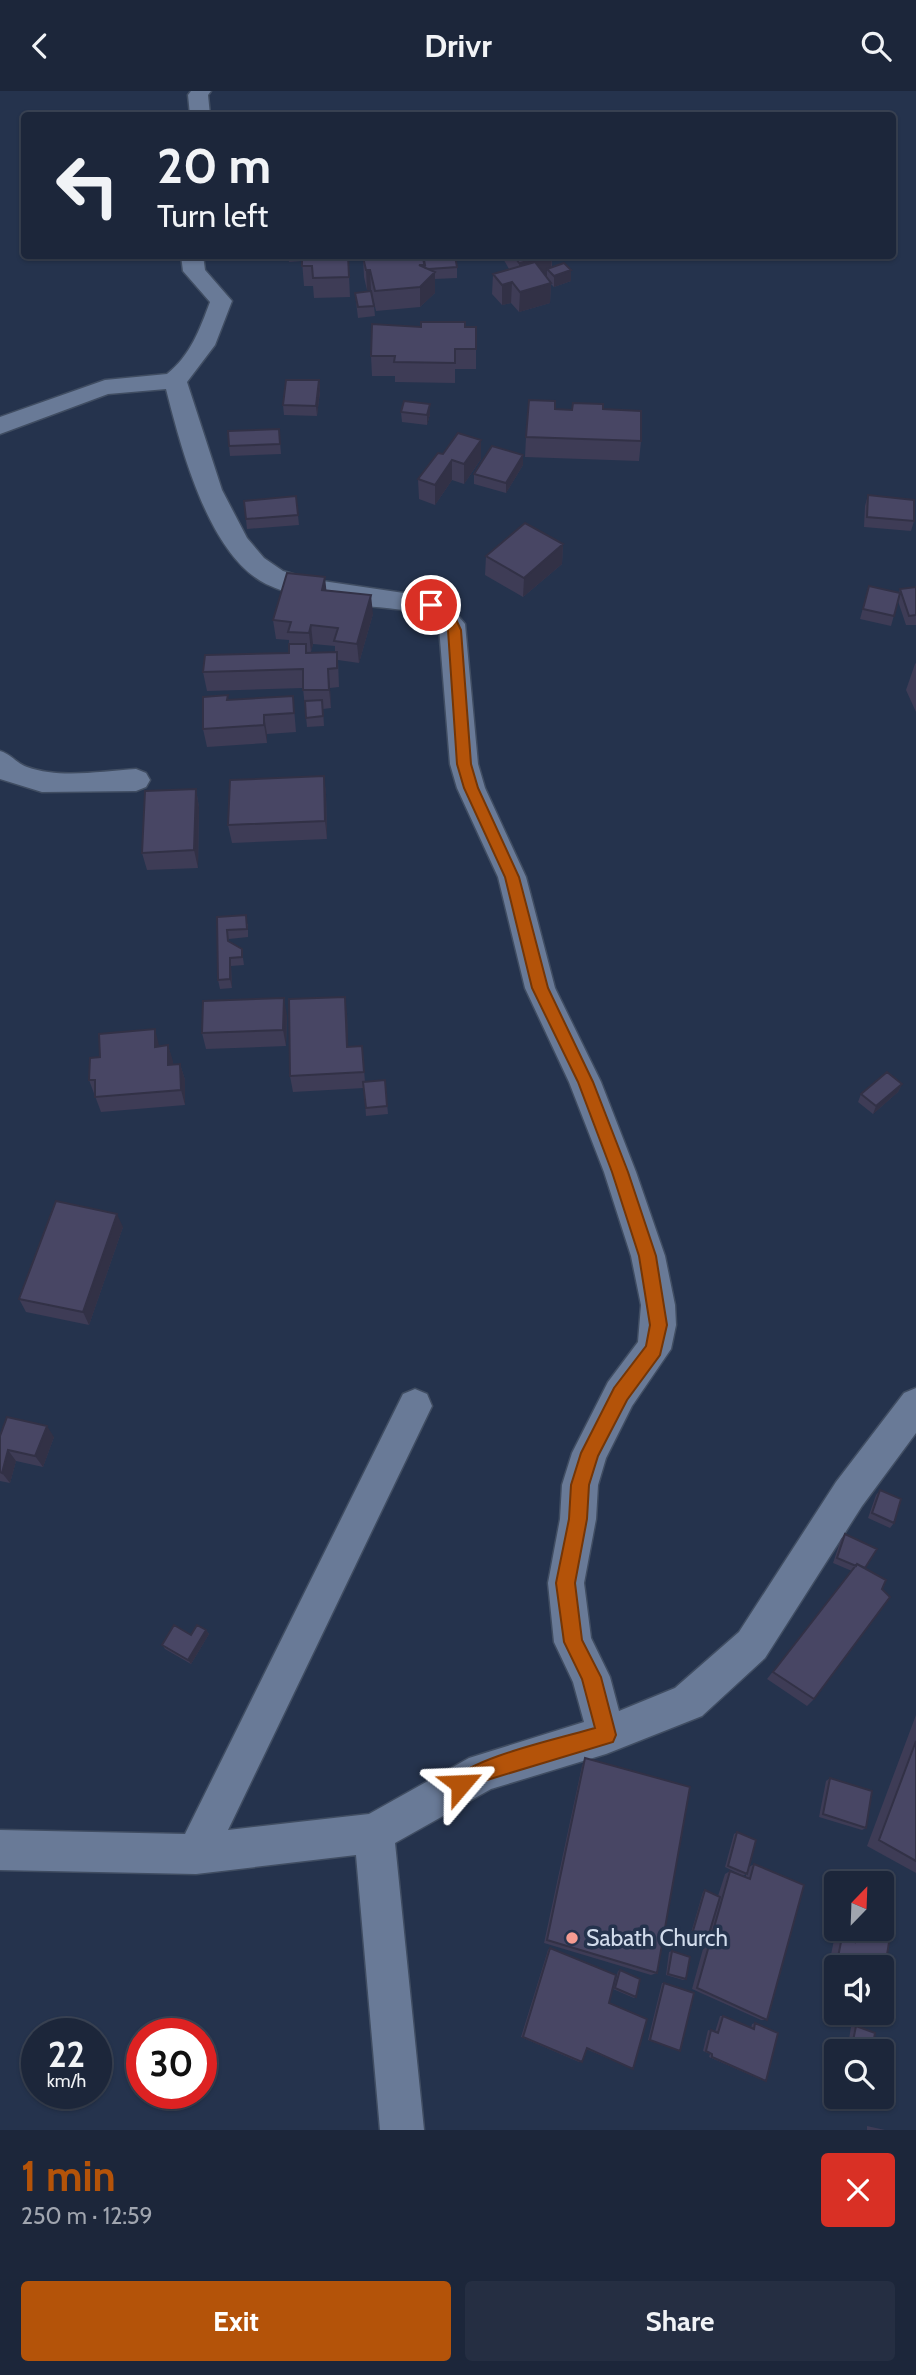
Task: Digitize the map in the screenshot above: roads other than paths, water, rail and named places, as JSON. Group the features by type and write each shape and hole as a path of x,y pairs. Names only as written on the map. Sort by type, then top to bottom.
{"street":[{"path":"200,112 198,95 201,91"},
{"path":"0,426 105,387 175,380 211,333 221,301 194,271 192,259"},
{"path":"175,380 221,518 237,543 259,569 277,579 307,586 422,603 439,610 452,624 464,764 471,788 512,877 540,988 586,1082 620,1172 648,1256 658,1305 659,1325 654,1349 621,1394 590,1453 580,1485 578,1519 566,1583 573,1642 591,1677 606,1735"},
{"path":"0,761 10,773 29,780 136,780"},
{"path":"0,1850 196,1854 374,1833 483,1772 606,1735 688,1702 752,1646 849,1494 916,1405"},
{"path":"196,1854 415,1406"},
{"path":"374,1833 402,2130"}],"place":[{"name":"Sabath Church","path":"572,1938"}]}
